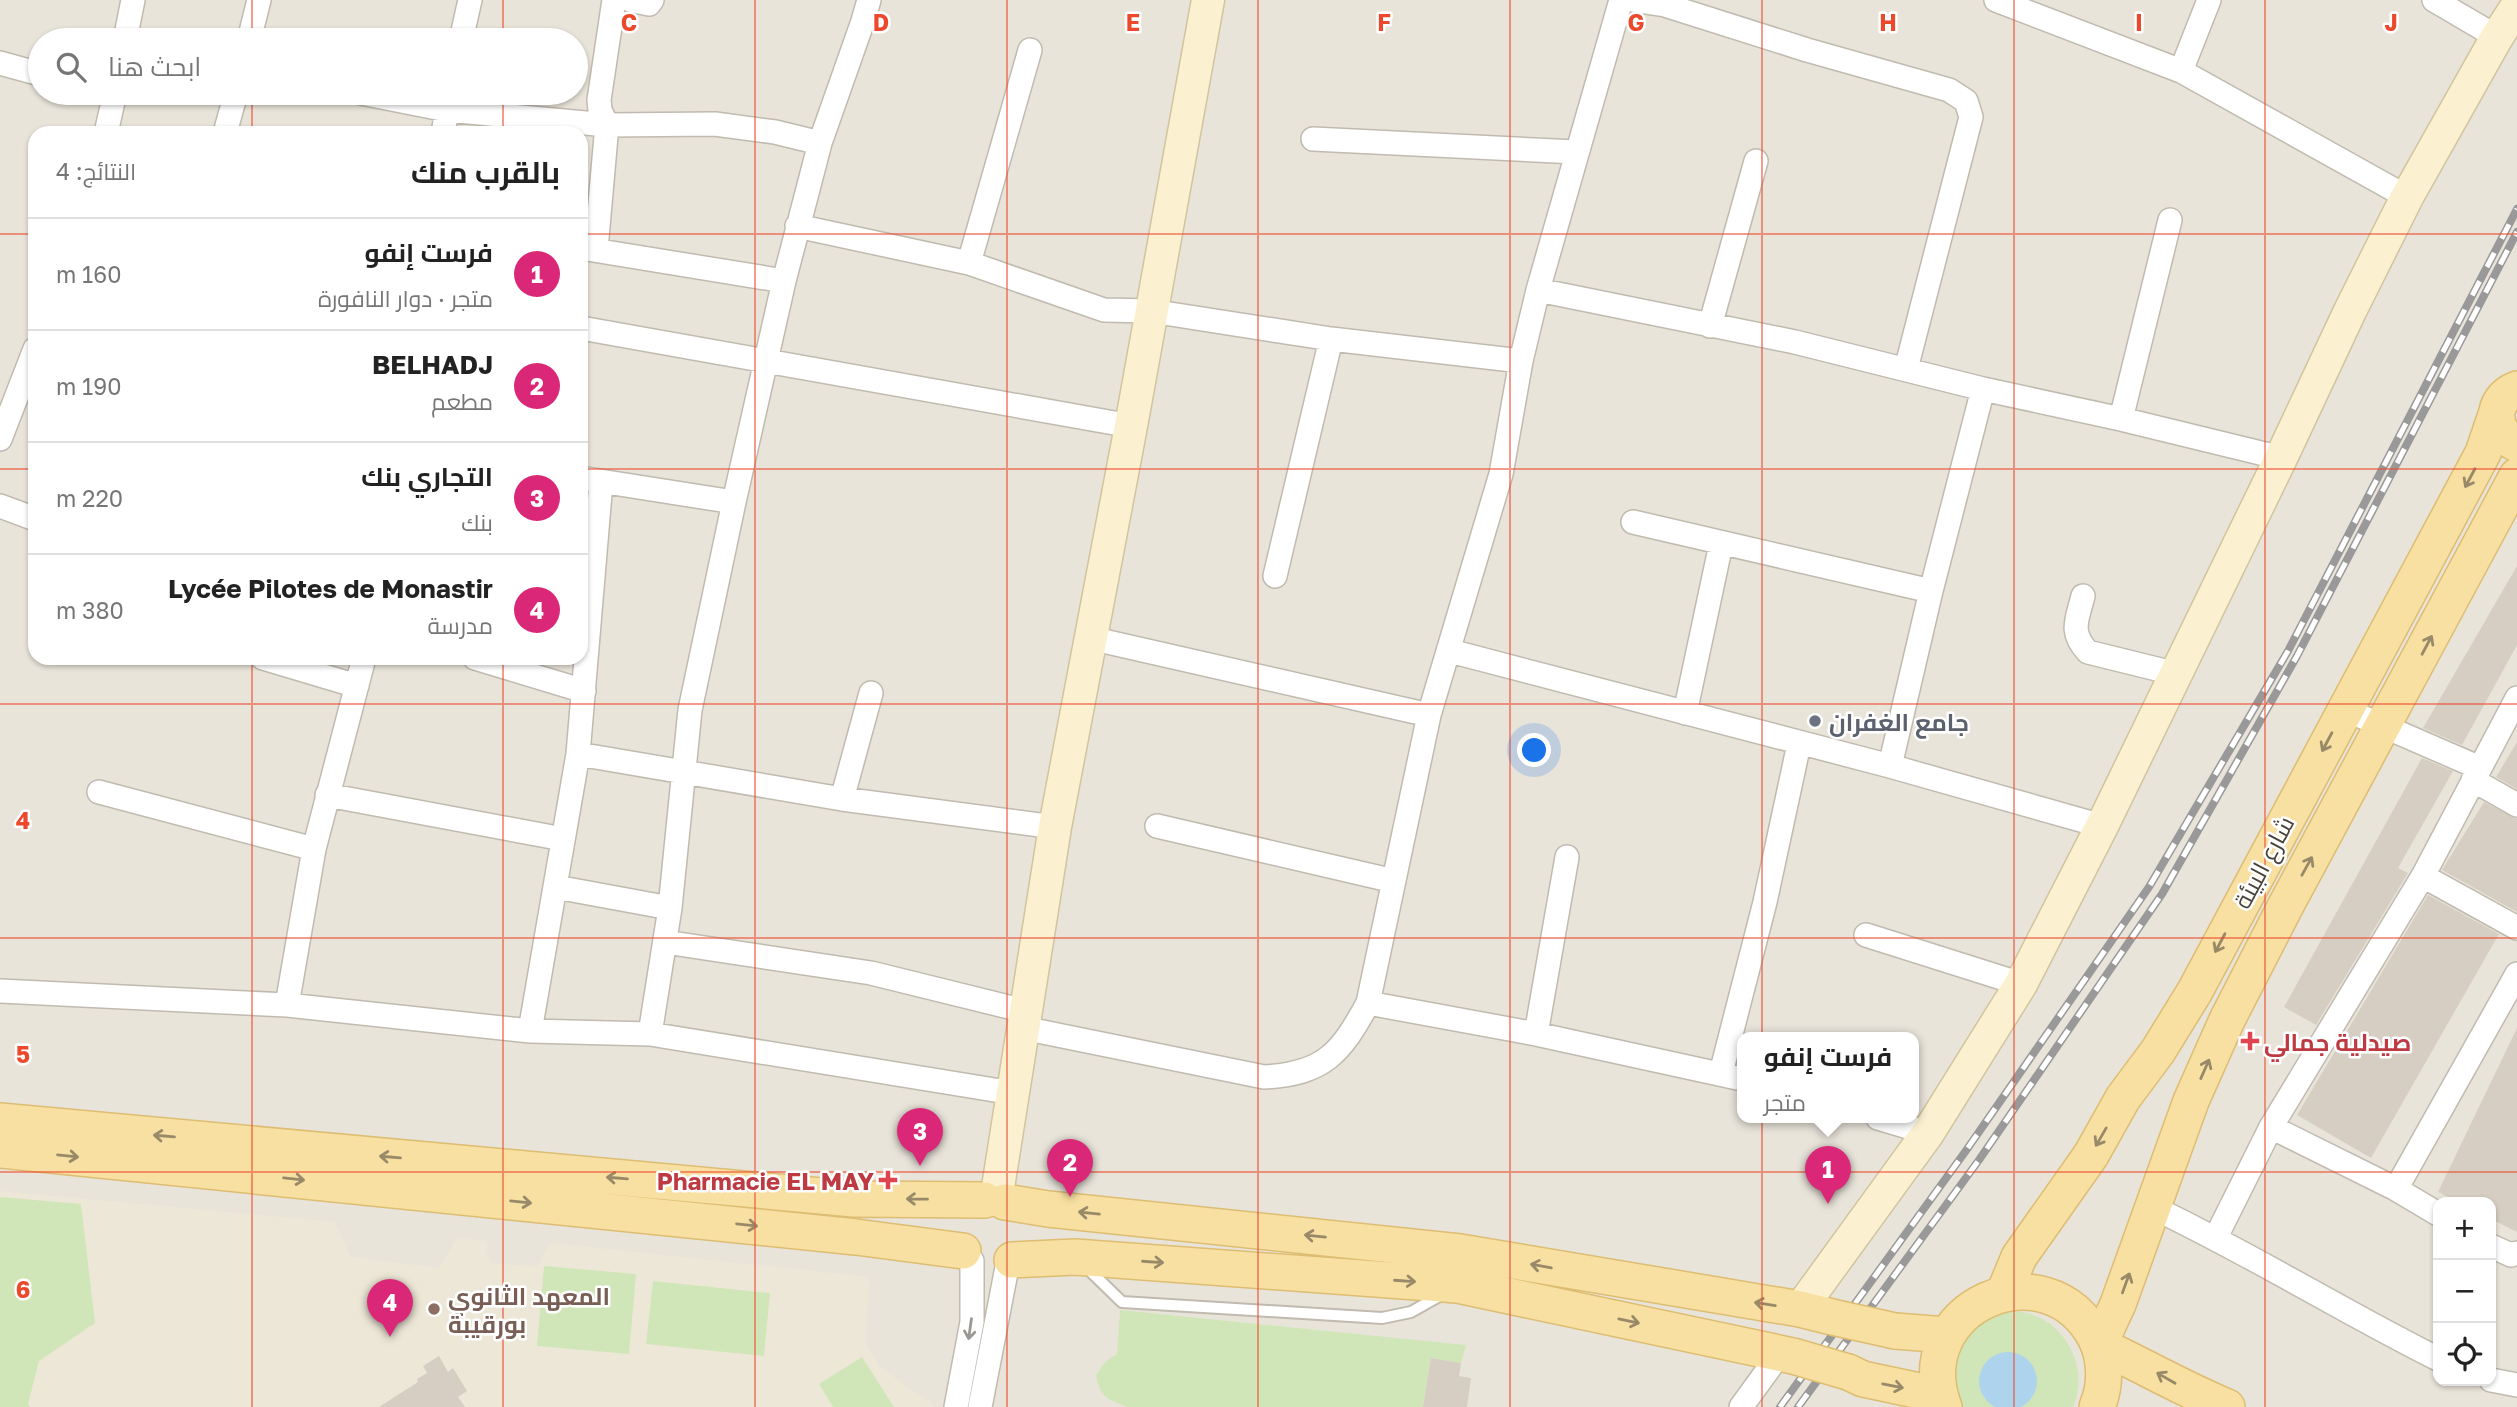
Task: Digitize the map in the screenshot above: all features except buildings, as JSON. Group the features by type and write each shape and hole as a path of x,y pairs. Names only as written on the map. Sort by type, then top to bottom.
{"main road":[{"path":"2508,395 2501,433 2517,444"},
{"name":"شارع البيئة","path":"2004,1293 2019,1257 2091,1155 2123,1098 2158,1051 2195,991 2483,453 2508,395"},
{"name":"شارع البيئة","path":"2099,1345 2118,1304 2191,1101 2227,1020 2517,476"},
{"path":"2371,661 2408,681"},
{"path":"0,1121 854,1199 995,1200 1048,1209 1461,1252 1816,1313 1895,1331 1947,1335"},
{"path":"0,1150 856,1237 968,1256 990,1267 1010,1261 1075,1256 1457,1285 1787,1354 1941,1401 1937,1364 1947,1335 1962,1315 1981,1301 2004,1293 2037,1293 2067,1306 2085,1322 2099,1345 2104,1381 2097,1407"},
{"path":"968,1256 959,1241 961,1220 967,1211 995,1200"},
{"path":"995,1200 1020,1215 1025,1224 1024,1244 1010,1261"},
{"path":"2099,1345 2146,1366 2185,1389 2227,1407"}],"street":[{"path":"127,28 133,0"},
{"path":"252,28 259,0"},
{"path":"464,28 470,0"},
{"path":"614,0 599,100 607,125 588,249 784,281"},
{"path":"630,0 649,4 652,0"},
{"path":"650,1034 670,908 690,710 734,502 797,226 820,143 869,0"},
{"path":"995,1200 1055,827 1208,0"},
{"path":"665,942 871,973 1024,1020 1264,1077 1284,1076 1311,1069 1332,1055 1351,1035 1368,1003 1429,715 1501,474 1521,361 1538,290 1621,0"},
{"path":"1632,0 1665,5 1807,50 1949,90 1966,101 1971,117 1906,369"},
{"path":"1996,0 2181,71 2407,197"},
{"path":"2181,71 2209,0"},
{"path":"2434,0 2497,37"},
{"path":"1816,1313 2021,984 2102,826 2407,197 2517,6"},
{"path":"969,263 1030,50"},
{"path":"0,63 28,71"},
{"path":"107,126 110,105"},
{"path":"227,126 233,105"},
{"path":"444,126 447,105"},
{"path":"474,105 607,125 715,124 775,132 820,143"},
{"path":"1313,139 1576,152"},
{"path":"1710,326 1756,161"},
{"path":"2121,419 2170,220"},
{"path":"797,226 969,263 1104,310 1152,312 1331,339 1521,361"},
{"path":"1538,290 1795,342 2281,458"},
{"path":"588,329 1131,426"},
{"path":"1275,576 1331,339"},
{"path":"1,433 28,366"},
{"path":"1890,766 1931,591 1983,389"},
{"path":"588,570 591,480 734,502"},
{"path":"0,506 28,516"},
{"path":"1633,522 1931,591"},
{"path":"1685,713 1721,544"},
{"path":"2082,596 2074,630 2078,642 2088,652 2176,674"},
{"path":"1090,638 1429,715"},
{"path":"1450,650 1890,766 2102,826"},
{"path":"286,665 357,686"},
{"path":"287,1005 314,849 362,665"},
{"path":"498,665 584,691"},
{"path":"530,1031 578,754 585,665"},
{"path":"842,799 871,693"},
{"path":"2216,1237 2272,1127 2423,876 2517,698"},
{"path":"2344,709 2476,774 2517,805"},
{"path":"1740,1032 1799,744"},
{"path":"578,754 842,799 1055,827"},
{"path":"99,792 314,849"},
{"path":"327,795 563,839"},
{"path":"1157,826 1394,881"},
{"path":"1536,1034 1567,857"},
{"path":"2423,876 2517,928"},
{"path":"556,887 670,908"},
{"path":"1866,935 2021,984"},
{"path":"2396,1189 2517,974"},
{"path":"0,991 287,1005 530,1031 650,1034 1013,1093"},
{"path":"1368,1003 1536,1034 1732,1076 1737,1050"},
{"path":"1895,1123 1928,1133"},
{"path":"2272,1127 2396,1189 2433,1211"},
{"path":"2154,1208 2216,1237 2378,1329 2433,1356"},
{"path":"2496,1248 2511,1255 2517,1253"},
{"path":"956,1407 972,1322 968,1256"},
{"path":"980,1407 1010,1261"},
{"path":"1741,1407 1787,1354"},
{"path":"2496,1381 2517,1385"}],"shaded area":[{"path":"0,0 2517,0 2517,1407 0,1407"},
{"name":"المعهد الثانوي بورقيبة","path":"0,1191 335,1222 350,1257 439,1268 457,1238 485,1241 490,1263 538,1267 550,1243 869,1277 865,1341 879,1367 933,1404 933,1407 0,1407"}],"green space":[{"path":"0,1197 81,1204 95,1323 39,1361 28,1404 30,1407 0,1407"},
{"path":"544,1266 636,1274 629,1354 537,1346"},
{"path":"653,1281 770,1293 764,1356 646,1344"},
{"path":"1120,1310 1466,1345 1461,1363 1431,1358 1423,1407 1128,1407 1102,1393 1096,1375 1106,1361 1117,1354"},
{"path":"2004,1311 2024,1312 2041,1318 2064,1337 2071,1350 2079,1378 2073,1407 1948,1407 1963,1330"},
{"path":"862,1357 894,1407 833,1407 819,1384"}],"water":[{"path":"2008,1352 2024,1357 2032,1365 2036,1375 2036,1387 2032,1397 2016,1408 1992,1405 1984,1397 1979,1381 1984,1365 1992,1357"}],"railway":[{"path":"1780,1407 1965,1152 2149,887 2288,651 2517,209"},
{"path":"1798,1407 1979,1160 2162,894 2297,656 2517,232"}],"place":[{"name":"جامع الغفران","path":"1815,721"},
{"name":"صيدلية جمالي","path":"2250,1041"},
{"name":"التجاري بنك","path":"920,1166"},
{"name":"Pharmacie EL MAY","path":"888,1180"},
{"name":"BELHADJ","path":"1070,1197"},
{"name":"فرست إنفو","path":"1828,1204"},
{"name":"المعهد الثانوي بورقيبة","path":"434,1309"},
{"name":"Lycée Pilotes de Monastir","path":"390,1337"}]}
